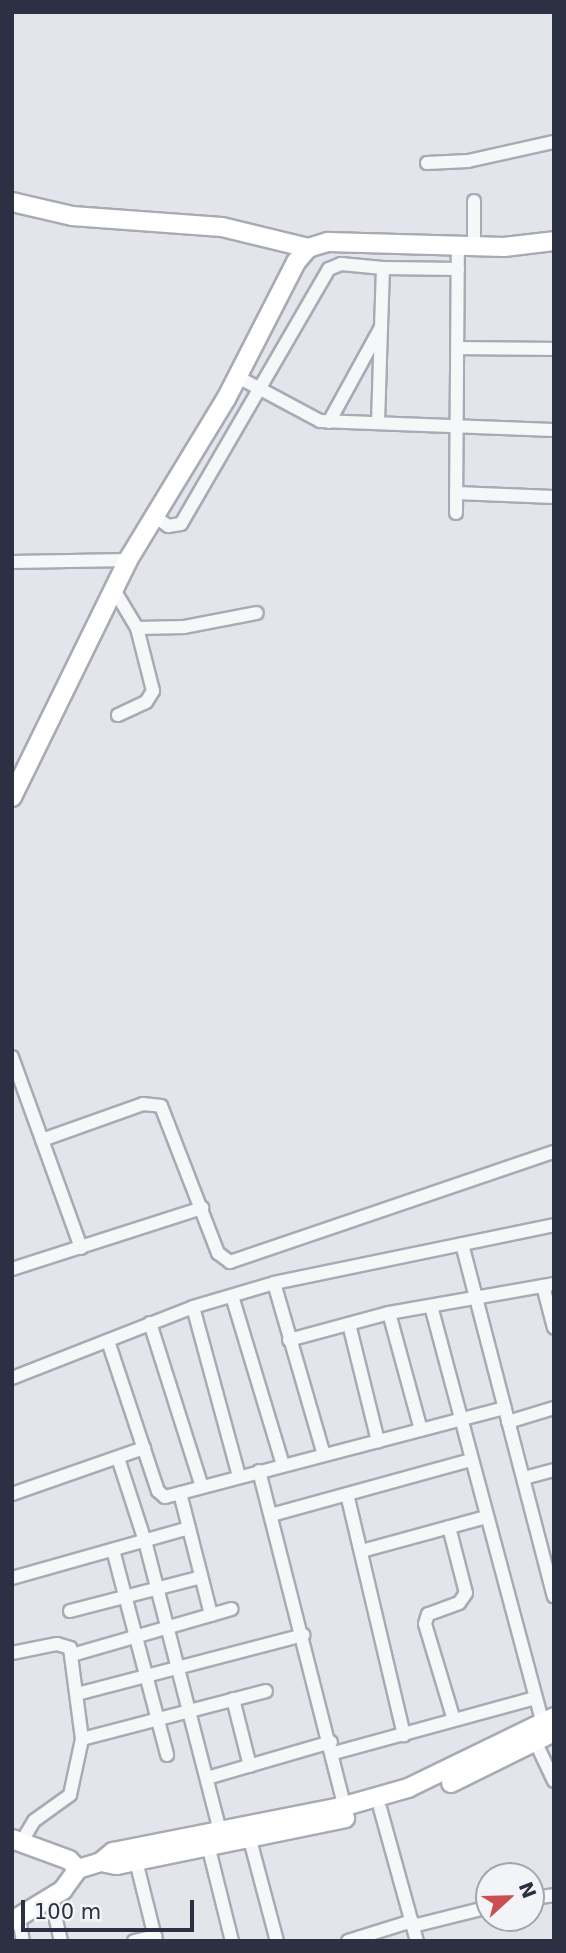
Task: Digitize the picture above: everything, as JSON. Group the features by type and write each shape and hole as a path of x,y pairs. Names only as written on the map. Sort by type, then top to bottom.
{"street":[{"path":"427,163 468,161 554,142"},
{"path":"456,513 458,269 466,247 474,201"},
{"path":"16,206 72,216 222,227 308,248 328,242 466,247 554,241"},
{"path":"12,797 113,587 153,515 238,377 296,262 308,248"},
{"path":"153,515 169,526 181,524 329,269 341,264 383,268 458,269"},
{"path":"378,423 383,268"},
{"path":"329,422 381,327"},
{"path":"458,348 554,349"},
{"path":"238,377 320,421 554,430"},
{"path":"456,493 554,497"},
{"path":"12,562 128,560"},
{"path":"113,587 137,628 153,691 146,702 118,715"},
{"path":"137,628 204,625 257,613"},
{"path":"12,1057 80,1248"},
{"path":"42,1140 143,1104 161,1106 218,1253 230,1262 554,1152"},
{"path":"12,1269 202,1208"},
{"path":"12,1378 193,1307 274,1283 554,1224"},
{"path":"461,1244 554,1596"},
{"path":"274,1283 324,1455"},
{"path":"289,1340 389,1313 548,1285 554,1328"},
{"path":"232,1296 283,1465"},
{"path":"431,1306 470,1460 546,1730 554,1781"},
{"path":"193,1307 239,1476"},
{"path":"389,1313 421,1430"},
{"path":"150,1323 202,1487"},
{"path":"349,1324 378,1441"},
{"path":"108,1341 161,1495 180,1493 505,1408"},
{"path":"508,1422 554,1408"},
{"path":"12,1494 144,1448"},
{"path":"118,1458 145,1541 207,1778 232,1941"},
{"path":"271,1515 470,1460"},
{"path":"524,1478 554,1470"},
{"path":"260,1471 333,1748 346,1812"},
{"path":"180,1493 211,1615"},
{"path":"347,1494 404,1735"},
{"path":"362,1551 486,1517"},
{"path":"449,1527 466,1592 459,1603 428,1614 425,1624 454,1720"},
{"path":"12,1578 189,1528"},
{"path":"113,1550 133,1637 167,1755"},
{"path":"70,1611 201,1577"},
{"path":"72,1655 231,1609"},
{"path":"77,1694 303,1635"},
{"path":"12,1653 63,1644 72,1655 82,1739 70,1795 34,1821 17,1841 69,1860 78,1868"},
{"path":"82,1739 267,1691"},
{"path":"207,1778 250,1766 404,1735 535,1698"},
{"path":"233,1699 250,1766"},
{"path":"101,1862 113,1852 217,1838 346,1812 380,1808 444,1786 546,1730"},
{"path":"78,1868 101,1862 136,1861 217,1838 249,1836 346,1812 546,1730"},
{"path":"380,1808 417,1941"},
{"path":"249,1836 276,1941"},
{"path":"134,1941 155,1939 136,1861"},
{"path":"23,1941 16,1919 51,1899 73,1882 78,1868"},
{"path":"51,1899 61,1941"},
{"path":"352,1940 475,1910"}]}
